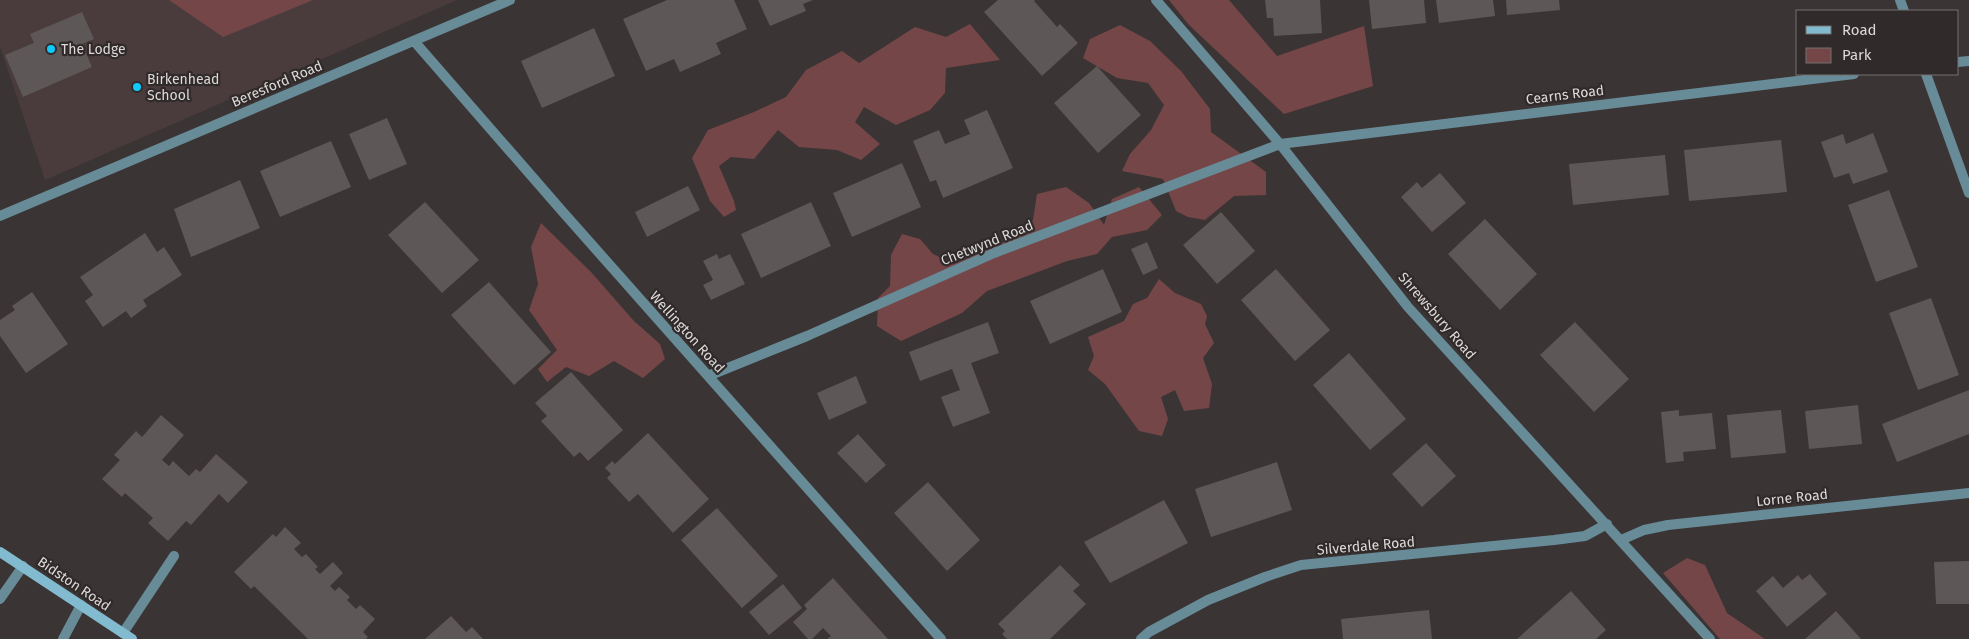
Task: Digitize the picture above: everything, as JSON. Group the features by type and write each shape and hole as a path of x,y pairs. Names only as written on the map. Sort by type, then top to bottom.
{"main road":[{"name":"Bidston Road","path":"0,552 132,639"}],"street":[{"name":"Beresford Road","path":"0,216 510,0"},
{"name":"Shrewsbury Road","path":"1156,0 1280,144 1408,307 1710,639"},
{"name":"Wellington Road","path":"414,41 942,639"},
{"name":"Cearns Road","path":"1280,144 1846,75"},
{"path":"1926,75 1969,193"},
{"name":"Chetwynd Road","path":"708,376 807,336 994,253 1280,144"},
{"name":"Lorne Road","path":"1621,540 1644,530 1668,525 1969,493"},
{"name":"Silverdale Road","path":"1141,639 1149,632 1208,600 1301,565 1585,536 1607,524"},
{"path":"123,633 174,556"},
{"path":"0,599 23,566"},
{"path":"63,639 81,605"}],"shaded area":[{"name":"Birkenhead School","path":"0,0 457,0 45,180 0,47"}],"green space":[{"path":"169,0 313,0 223,37"},
{"path":"1169,0 1229,0 1277,56 1364,26 1373,86 1284,114 1189,25"},
{"path":"970,24 1000,60 946,68 945,93 930,110 896,125 864,107 855,122 880,144 861,160 837,150 799,147 778,130 754,159 731,157 719,166 736,210 724,217 710,201 692,158 708,130 786,97 806,70 842,51 859,63 915,27 946,37"},
{"path":"1120,25 1150,41 1181,71 1210,109 1211,132 1266,172 1266,195 1234,196 1205,220 1188,217 1176,211 1163,179 1122,171 1130,154 1151,130 1164,105 1148,83 1117,78 1083,58 1090,39"},
{"path":"1066,187 1089,203 1104,225 1112,199 1139,187 1162,215 1147,230 1112,237 1097,254 1067,261 987,291 962,313 901,341 877,326 878,298 890,286 891,255 902,234 920,239 933,254 954,264 1022,234 1033,220 1037,194"},
{"path":"541,223 591,272 634,321 660,344 665,359 643,378 614,361 589,376 566,367 547,382 538,369 557,350 529,310 538,284 531,247"},
{"path":"1159,279 1175,293 1201,304 1207,316 1205,324 1214,343 1203,358 1212,384 1209,408 1184,411 1175,390 1161,397 1168,419 1162,436 1139,431 1105,384 1088,370 1094,356 1088,337 1124,321 1133,304 1147,298"},
{"path":"1687,558 1705,565 1727,613 1765,639 1720,639 1663,573"}],"building":[{"path":"667,0 734,0 747,29 716,43 721,54 680,72 674,59 646,71 623,19"},
{"path":"758,0 813,0 803,4 806,11 770,26"},
{"path":"998,0 1035,0 1057,27 1060,24 1078,43 1042,76 984,12"},
{"path":"1265,0 1320,0 1322,33 1274,36 1273,18 1267,18"},
{"path":"1369,0 1424,0 1426,23 1372,29"},
{"path":"1436,0 1493,0 1495,16 1439,23"},
{"path":"1506,0 1559,0 1560,10 1507,15"},
{"name":"The Lodge","path":"82,12 94,39 82,44 92,67 23,97 5,55 34,43 30,34"},
{"path":"594,28 615,76 542,108 521,61"},
{"path":"1097,66 1141,115 1098,153 1054,103"},
{"path":"987,110 1013,168 943,198 936,180 930,182 913,141 939,130 945,144 970,134 964,120"},
{"path":"387,118 407,164 369,180 349,134"},
{"path":"1873,133 1888,172 1853,184 1849,173 1834,178 1821,142 1843,134 1846,144"},
{"path":"1781,140 1787,192 1689,201 1684,150"},
{"path":"331,141 351,187 280,217 260,171"},
{"path":"1665,155 1669,195 1573,205 1569,164"},
{"path":"902,163 921,207 852,237 833,193"},
{"path":"1440,173 1466,203 1432,232 1401,197 1417,182 1422,188"},
{"path":"240,180 260,228 191,257 174,209"},
{"path":"688,186 700,210 647,237 635,212"},
{"path":"1889,190 1918,267 1876,282 1848,205"},
{"path":"425,202 479,260 442,293 388,235"},
{"path":"811,202 831,246 761,278 741,234"},
{"path":"1221,212 1255,251 1217,284 1183,245"},
{"path":"1485,219 1537,274 1500,310 1448,254"},
{"path":"145,233 157,252 164,247 182,275 143,300 147,306 131,318 126,311 103,327 85,301 93,295 80,277"},
{"path":"1147,242 1158,268 1143,275 1131,249"},
{"path":"717,254 719,259 730,254 745,284 711,300 703,285 713,280 703,261"},
{"path":"1103,269 1122,312 1050,344 1030,301"},
{"path":"1276,269 1330,330 1295,361 1241,300"},
{"path":"489,282 551,352 514,385 451,315"},
{"path":"32,292 68,344 26,373 0,336 0,320 15,310 12,306"},
{"path":"1931,298 1959,375 1918,390 1889,313"},
{"path":"988,322 999,353 971,363 990,413 953,427 941,397 960,390 952,369 920,381 909,352"},
{"path":"1575,322 1629,379 1594,412 1540,355"},
{"path":"1349,353 1406,419 1370,450 1313,385"},
{"path":"571,372 623,430 588,461 580,452 574,457 541,421 547,416 535,403"},
{"path":"856,376 867,403 829,420 817,393"},
{"path":"1969,390 1969,434 1897,462 1882,424"},
{"path":"1858,405 1862,444 1809,449 1805,411"},
{"path":"1679,410 1679,416 1712,413 1716,449 1683,452 1684,461 1666,463 1661,412"},
{"path":"1781,410 1786,453 1731,458 1727,415"},
{"path":"161,415 184,435 162,460 169,466 173,461 189,476 196,469 200,472 216,454 248,482 228,503 219,494 191,525 186,521 168,541 148,523 153,518 125,493 122,497 102,479 120,460 114,455 136,431 142,437"},
{"path":"648,433 709,499 673,533 638,494 629,502 607,478 611,474 605,468 612,461 615,464"},
{"path":"858,434 886,465 866,483 837,453"},
{"path":"1426,443 1456,476 1422,507 1392,474"},
{"path":"1277,462 1292,510 1211,537 1195,489"},
{"path":"928,482 980,540 947,571 894,513"},
{"path":"1164,500 1188,543 1110,583 1084,542"},
{"path":"717,508 778,576 742,608 681,540"},
{"path":"285,527 301,543 294,549 302,557 306,554 318,567 315,569 320,574 333,562 343,573 330,586 335,591 339,587 350,597 347,600 356,609 360,605 375,619 363,632 368,637 366,639 308,639 254,586 251,589 234,572 273,534 276,537"},
{"path":"1969,561 1969,604 1936,604 1934,562"},
{"path":"1060,565 1080,585 1073,591 1086,604 1050,639 1007,639 1002,634 1005,631 998,624"},
{"path":"1810,574 1827,594 1787,627 1756,591 1773,576 1783,588 1798,575 1802,580"},
{"path":"833,578 888,639 827,639 831,636 823,628 812,639 808,639 793,622 807,609 804,605"},
{"path":"783,584 802,608 769,635 749,612"},
{"path":"1571,591 1606,630 1596,639 1517,639"},
{"path":"1429,610 1432,639 1343,639 1341,619"},
{"path":"1836,611 1861,639 1805,639"},
{"path":"451,616 466,632 472,627 483,639 425,639"}],"place":[{"name":"The Lodge","path":"51,49"},
{"name":"Birkenhead School","path":"137,87"}]}
